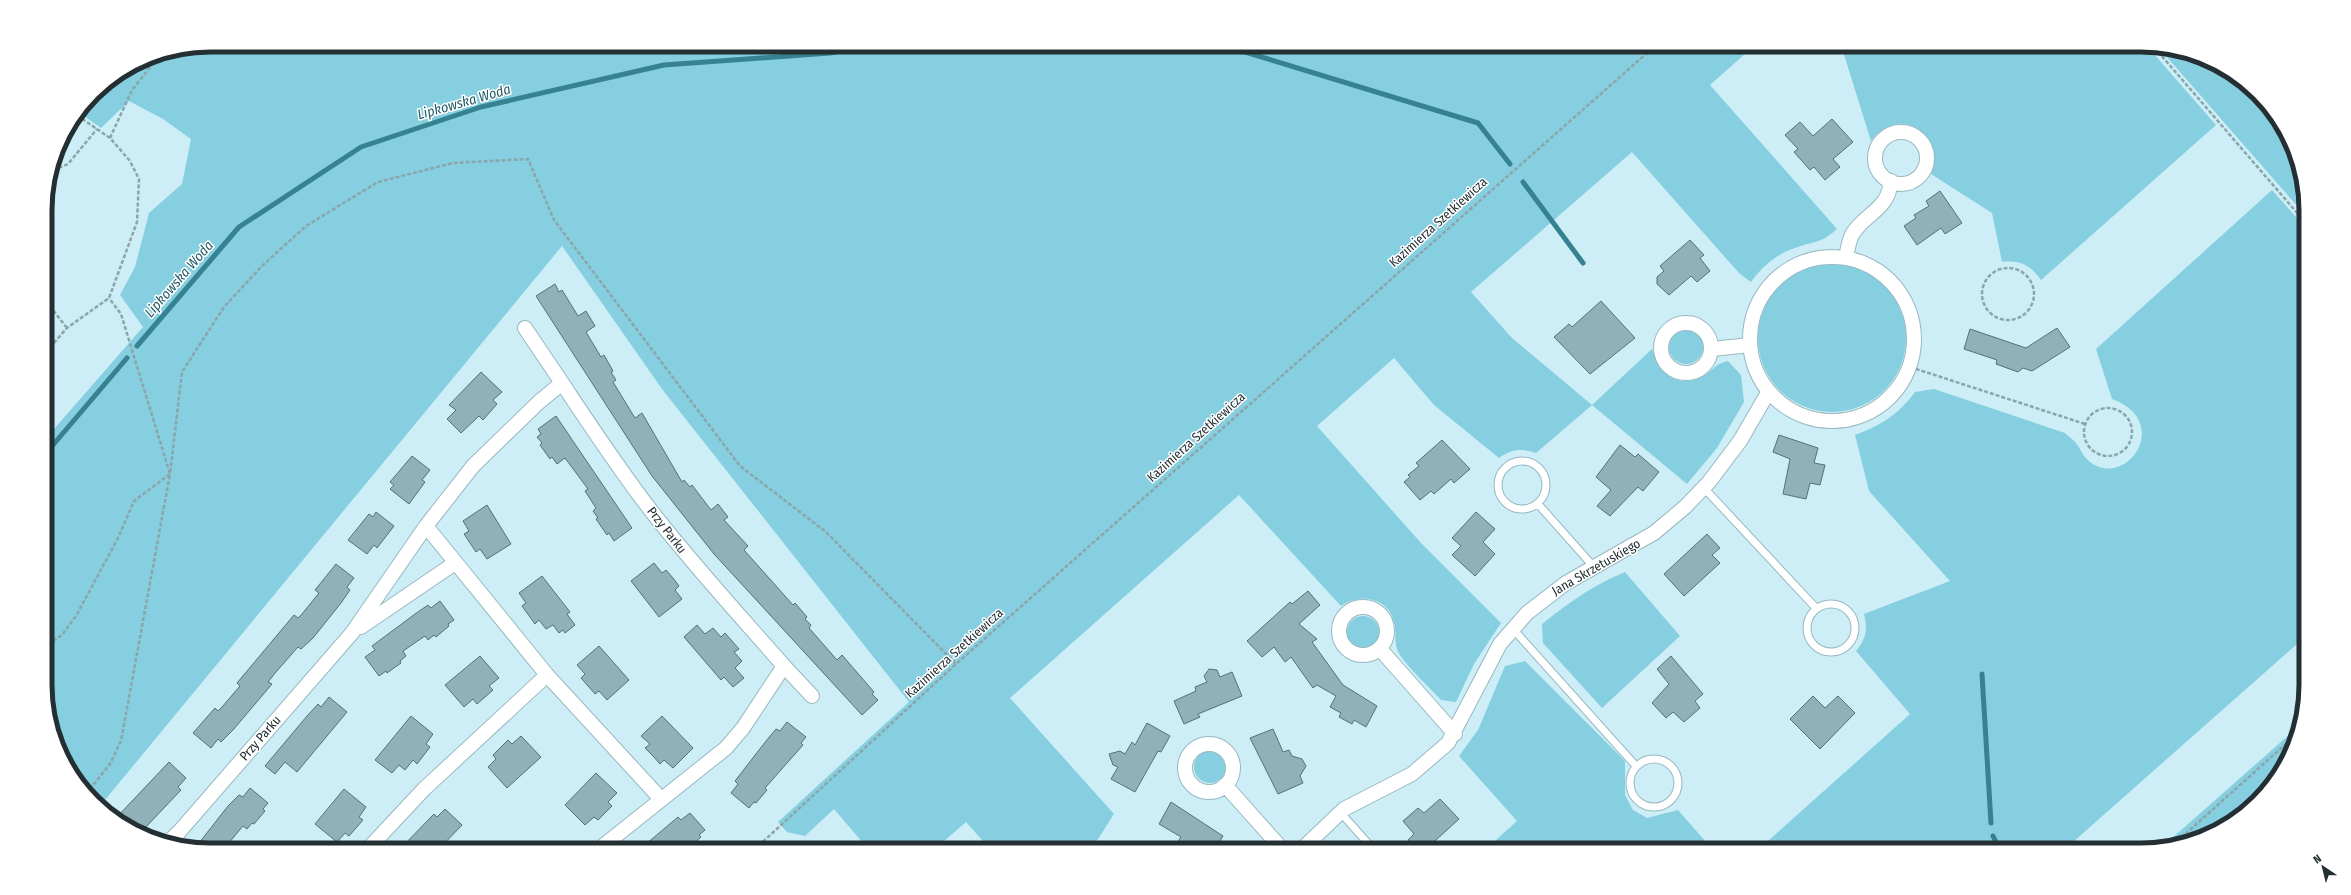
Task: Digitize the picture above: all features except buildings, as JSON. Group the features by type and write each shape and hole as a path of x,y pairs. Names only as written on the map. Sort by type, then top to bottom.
{"street":[{"path":"1846,256 1853,233 1881,206 1890,193 1891,182"},
{"path":"1821,256 1846,256 1875,269 1886,277 1903,299 1913,320 1915,339 1910,367 1902,382 1884,402 1866,414 1838,421 1817,420 1800,415 1776,400 1758,377 1751,356 1750,345 1749,333 1758,301 1765,290 1777,277 1802,262 1821,256"},
{"name":"Przy Parku","path":"525,328 610,454 655,516 702,574 812,696"},
{"path":"1712,349 1750,345"},
{"name":"Przy Parku","path":"172,839 352,632 426,526 473,466 539,402 562,383"},
{"name":"Jana Skrzetuskiego","path":"1308,843 1340,812 1359,800 1412,774 1433,758 1455,734 1493,656 1500,644 1513,629 1548,595 1593,566 1654,533 1685,507 1704,488 1740,441 1769,391"},
{"path":"426,526 547,675 661,799"},
{"name":"Przy Parku","path":"352,632 455,563"},
{"path":"1380,649 1455,734"},
{"path":"607,843 661,799 716,758 743,728 784,666"},
{"path":"374,843 424,789 547,675"},
{"path":"1225,785 1277,843"}],"lane":[{"path":"1523,460 1538,466 1546,481 1546,490 1538,504 1531,508 1515,509 1502,500 1497,485 1502,470 1507,465 1523,460"},
{"path":"1704,488 1816,608"},
{"path":"1538,504 1593,566"},
{"path":"1832,603 1848,609 1855,624 1853,636 1847,646 1840,650 1824,651 1812,643 1808,636 1807,620 1816,608 1832,603"},
{"path":"1513,629 1636,766"},
{"path":"1655,758 1670,765 1676,771 1678,780 1676,792 1670,802 1655,808 1647,807 1634,798 1629,784 1630,776 1636,766 1646,759 1655,758"},
{"path":"1340,812 1368,843"}],"path":[{"name":"Kazimierza Szetkiewicza","path":"762,843 956,664 1648,52"},
{"path":"2159,53 2299,215"},
{"path":"110,138 132,90 154,62"},
{"path":"52,345 67,328 110,298 137,222 139,179 130,161 110,138 82,118"},
{"path":"57,168 68,164 98,129"},
{"path":"2007,268 2023,272 2029,278 2034,292 2034,299 2030,308 2016,319 2002,320 1987,310 1982,297 1982,289 1990,275 2007,268"},
{"path":"91,788 110,764 121,741 170,474 121,314 110,298"},
{"path":"52,309 67,328"},
{"path":"1910,367 2085,424"},
{"path":"2109,407 2120,410 2132,426 2131,440 2120,453 2107,456 2099,454 2090,448 2085,440 2085,424 2093,412 2100,408 2109,407"},
{"path":"52,641 62,635 76,616 118,538 134,501 170,474"},
{"path":"2181,838 2289,741"}],"shaded area":[{"path":"200,52 1747,52 1710,85 1837,229 1823,239 1779,255 1767,264 1751,282 1739,273 1632,152 1471,292 1512,338 1592,405 1536,453 1526,450 1517,450 1499,458 1434,405 1394,358 1317,426 1421,543 1501,623 1474,664 1456,702 1441,700 1404,661 1398,651 1394,622 1386,607 1380,603 1365,599 1348,602 1341,606 1239,495 1010,698 1114,814 1095,843 985,843 966,822 942,843 863,843 834,809 805,836 787,832 778,822 909,702 662,389 562,246 103,802 91,789 68,755 57,726 53,705 52,431 143,327 120,295 135,267 149,213 182,184 191,139 163,119 129,101 101,128 84,116 98,98 106,91 131,73 159,60"},
{"path":"1843,52 2152,52 2216,125 2041,280 2029,267 2014,262 2002,262 1992,213 1931,174 1934,158 1931,145 1925,135 1916,128 1905,124 1893,125 1882,130 1871,141"},
{"path":"2164,54 2192,60 2211,68 2245,91 2260,106 2278,131 2291,159 2298,190 2299,208"},
{"path":"2272,190 2299,220 2299,642 2073,842 2077,843 1766,843 1910,714 1856,651 1865,634 1866,624 1864,614 1950,581 1869,491 1855,435 1873,428 1896,413 1915,392 1934,389 2065,433 2075,442 2085,457 2093,464 2107,468 2120,466 2131,459 2138,448 2142,435 2139,422 2130,409 2112,399 2096,349"},
{"path":"1839,264 1860,269 1873,276 1889,291 1901,310 1905,324 1905,352 1901,366 1894,379 1879,395 1873,400 1854,409 1839,412 1825,412 1804,407 1791,400 1770,379 1763,366 1759,352 1758,331 1763,310 1770,297 1791,276 1804,269 1818,265"},
{"path":"1689,330 1698,335 1702,340 1702,354 1698,359 1693,363 1683,364 1679,363 1670,354 1669,344 1670,340 1679,331"},
{"path":"1652,349 1664,371 1670,376 1684,381 1701,377 1719,364 1728,361 1741,375 1744,402 1717,448 1687,484 1592,405"},
{"path":"1625,572 1680,636 1602,708 1543,643 1542,624 1582,595"},
{"path":"1360,616 1366,616 1376,623 1379,632 1378,638 1372,645 1366,648 1360,648 1350,641 1347,635 1347,629 1354,619"},
{"path":"1525,661 1625,761 1625,795 1633,810 1647,818 1678,810 1707,843 1493,843 1517,821 1459,756 1478,730 1505,666"},
{"path":"2292,732 2278,764 2253,797 2229,816 2211,827 2192,835 2169,840"},
{"path":"1207,751 1213,751 1223,758 1226,767 1225,773 1219,780 1213,783 1207,783 1197,776 1194,770 1194,764 1201,754"}],"waterway":[{"name":"Lipkowska Woda","path":"137,346 239,227 361,147 481,107 664,65 836,52"},
{"path":"1245,52 1478,123 1510,164"},
{"path":"1523,182 1583,263"},
{"name":"Lipkowska Woda","path":"52,446 127,358"},
{"path":"1982,674 1991,823"},
{"path":"1993,836 1996,843"}]}
